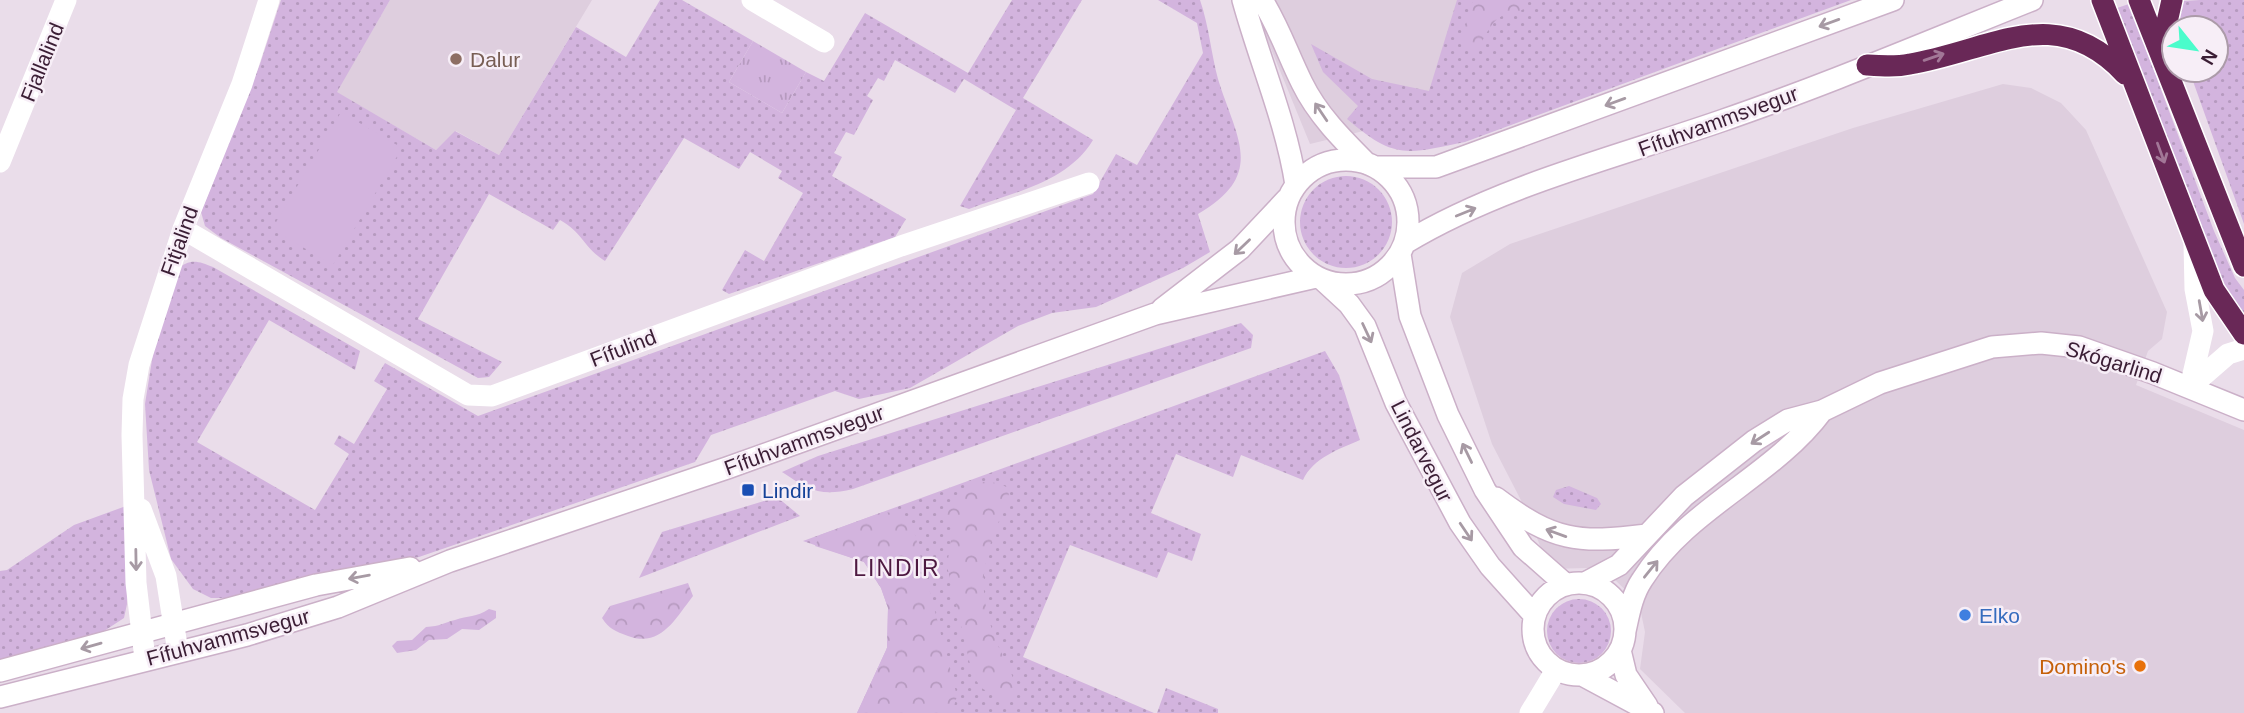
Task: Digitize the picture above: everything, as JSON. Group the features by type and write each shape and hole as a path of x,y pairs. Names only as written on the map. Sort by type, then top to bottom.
{"highway":[{"path":"2102,0 2194,244 2214,290 2244,334"},
{"path":"2139,0 2244,266"},
{"path":"1867,65 1912,64 2008,32 2051,26 2084,37 2100,47 2137,89"},
{"path":"2181,84 2189,122"}],"street":[{"name":"Fjallalind","path":"0,162 66,0"},
{"name":"Fitjalind","path":"145,659 136,583 133,399 149,327 183,229 242,84 269,0"},
{"path":"752,0 824,42"},
{"path":"1243,0 1258,55 1285,130 1292,191"},
{"path":"1262,0 1278,24 1303,84 1324,118 1371,165 1390,177 1401,191 1409,226 1403,249 1389,268 1375,278 1358,284 1320,279 1301,266 1290,251 1284,233 1284,215 1292,191 1310,171 1327,162 1347,159 1371,165 1436,167 1893,0"},
{"name":"Fífuhvammsvegur","path":"1403,249 1430,228 1519,191 1777,102 2032,0"},
{"name":"Fífulind","path":"183,229 468,395 492,397 901,246 1089,183"},
{"name":"Fífuhvammsvegur","path":"1155,314 1208,277 1240,249 1292,191"},
{"path":"2190,387 2203,331 2195,289 2194,244"},
{"name":"Lindarvegur","path":"1403,249 1409,316 1448,415 1485,490 1522,547 1575,584"},
{"name":"Fífuhvammsvegur","path":"0,697 178,652 338,607 450,561 727,468 1155,314 1320,279"},
{"name":"Lindarvegur","path":"1320,279 1349,304 1365,326 1396,403 1460,523 1490,566 1534,615"},
{"name":"Skógarlind","path":"1575,584 1619,565 1684,496 1754,441 1788,420 1822,411 1880,383 1980,350 2040,343 2079,347 2190,387 2244,410"},
{"path":"2190,387 2228,354 2244,349"},
{"name":"Skógarlind","path":"1623,641 1632,601 1642,580 1671,544 1707,510 1802,437 1822,411"},
{"path":"1485,490 1536,524 1578,541 1647,535"},
{"name":"Fitjalind","path":"135,492 166,576 178,652"},
{"name":"Fífuhvammsvegur","path":"0,671 316,585 450,561"},
{"path":"1575,584 1609,594 1619,605 1626,675 1651,712 1584,676 1556,670 1543,660 1535,646 1532,631 1534,615 1541,601 1575,584"},
{"path":"1584,676 1602,670 1623,641"},
{"path":"1530,713 1556,670"}],"shaded area":[{"name":"Dalur","path":"390,0 592,0 499,155 456,131 436,150 336,92"},
{"path":"1251,0 1742,0 1388,125 1310,144"},
{"path":"2003,84 2031,88 2061,103 2086,130 2167,312 2162,339 2148,351 2136,385 2244,430 2244,713 1685,713 1640,669 1645,632 1639,603 1614,579 1587,568 1549,569 1527,512 1492,444 1450,317 1462,273 1510,244 1853,128"}],"green space":[{"path":"281,0 390,0 337,92 436,150 455,131 499,155 576,27 626,57 660,0 682,0 753,41 729,82 782,113 806,72 824,81 865,13 968,73 1012,0 1082,0 1023,98 1093,140 1069,167 1038,184 969,209 960,206 1016,110 964,79 955,93 895,60 884,81 878,78 867,96 873,100 854,135 846,132 834,153 842,157 832,176 906,219 895,237 729,294 722,290 745,250 764,261 803,193 778,178 782,171 750,152 739,169 684,138 605,261 560,220 553,230 489,194 418,319 502,362 489,377 478,378 221,238 205,226 201,212 260,64"},
{"path":"1158,0 1200,0 1218,79 1238,137 1241,154 1233,184 1219,199 1198,214 1210,252 1183,268 1096,307 1052,313 1018,326 910,388 859,399 835,391 711,435 695,462 419,557 297,579 230,598 211,598 193,589 171,559 149,470 145,404 155,341 176,270 181,266 194,262 213,267 360,351 355,370 269,320 197,442 315,510 349,454 334,444 339,435 354,444 387,389 374,381 385,363 478,416 1093,194 1116,154 1137,165 1203,53 1197,23"},
{"path":"1457,0 1851,0 1465,142 1414,151 1377,142 1347,119 1358,106 1323,72 1311,44 1372,79 1429,91"},
{"path":"1473,0 1528,0 1521,11 1497,19 1474,51 1465,51 1460,43"},
{"path":"2244,0 2244,224 2194,84 2230,84 2230,14 2179,14 2184,1"},
{"path":"2129,4 2214,231 2235,278 2244,290 2244,320 2227,295 2203,240 2125,31 2117,8"},
{"path":"753,41 806,72 782,113 729,82"},
{"path":"341,112 402,148 333,265 272,229"},
{"path":"1346,176 1364,180 1378,190 1388,204 1392,222 1388,240 1378,254 1364,264 1346,268 1328,264 1314,254 1304,240 1300,222 1304,204 1314,190 1328,180"},
{"path":"1241,323 1253,335 1251,348 853,489 823,492 782,472 818,456"},
{"path":"1325,351 1339,375 1360,440 1320,460 1307,472 1303,480 1241,455 1233,477 1176,454 1151,513 1201,534 1192,561 1168,552 1157,578 1070,545 1023,657 1154,713 857,713 887,648 888,608 881,588 864,562 803,541"},
{"path":"983,482 999,483 1008,488 1009,497 988,551 984,583 989,619 1013,681 1013,695 1004,700 983,689 973,677 947,566 953,526 944,513 967,488"},
{"path":"1569,486 1597,498 1601,504 1596,510 1564,504 1553,497 1556,490"},
{"path":"777,497 800,516 639,578 662,532"},
{"path":"126,506 127,604 124,618 98,635 0,661 0,571 7,570 74,525"},
{"path":"883,512 904,514 913,527 957,696 952,713 857,713 887,648 888,608 881,588 864,562 815,546 820,535"},
{"path":"688,583 693,596 673,622 658,635 640,639 628,636 607,625 602,618 610,606"},
{"path":"1579,599 1602,608 1611,631 1602,654 1579,663 1556,654 1547,631 1556,608"},
{"path":"489,609 496,611 496,618 479,630 462,629 447,639 429,640 416,650 397,653 392,646 397,641 412,640 426,627 476,615"},
{"path":"1166,688 1218,709 1218,713 1157,713"}],"place":[{"name":"Dalur","path":"456,59"},
{"name":"Lindir","path":"748,490"},
{"name":"Elko","path":"1965,615"},
{"name":"Domino's","path":"2140,666"}],"district":[{"name":"LINDIR","path":"897,568"}]}
